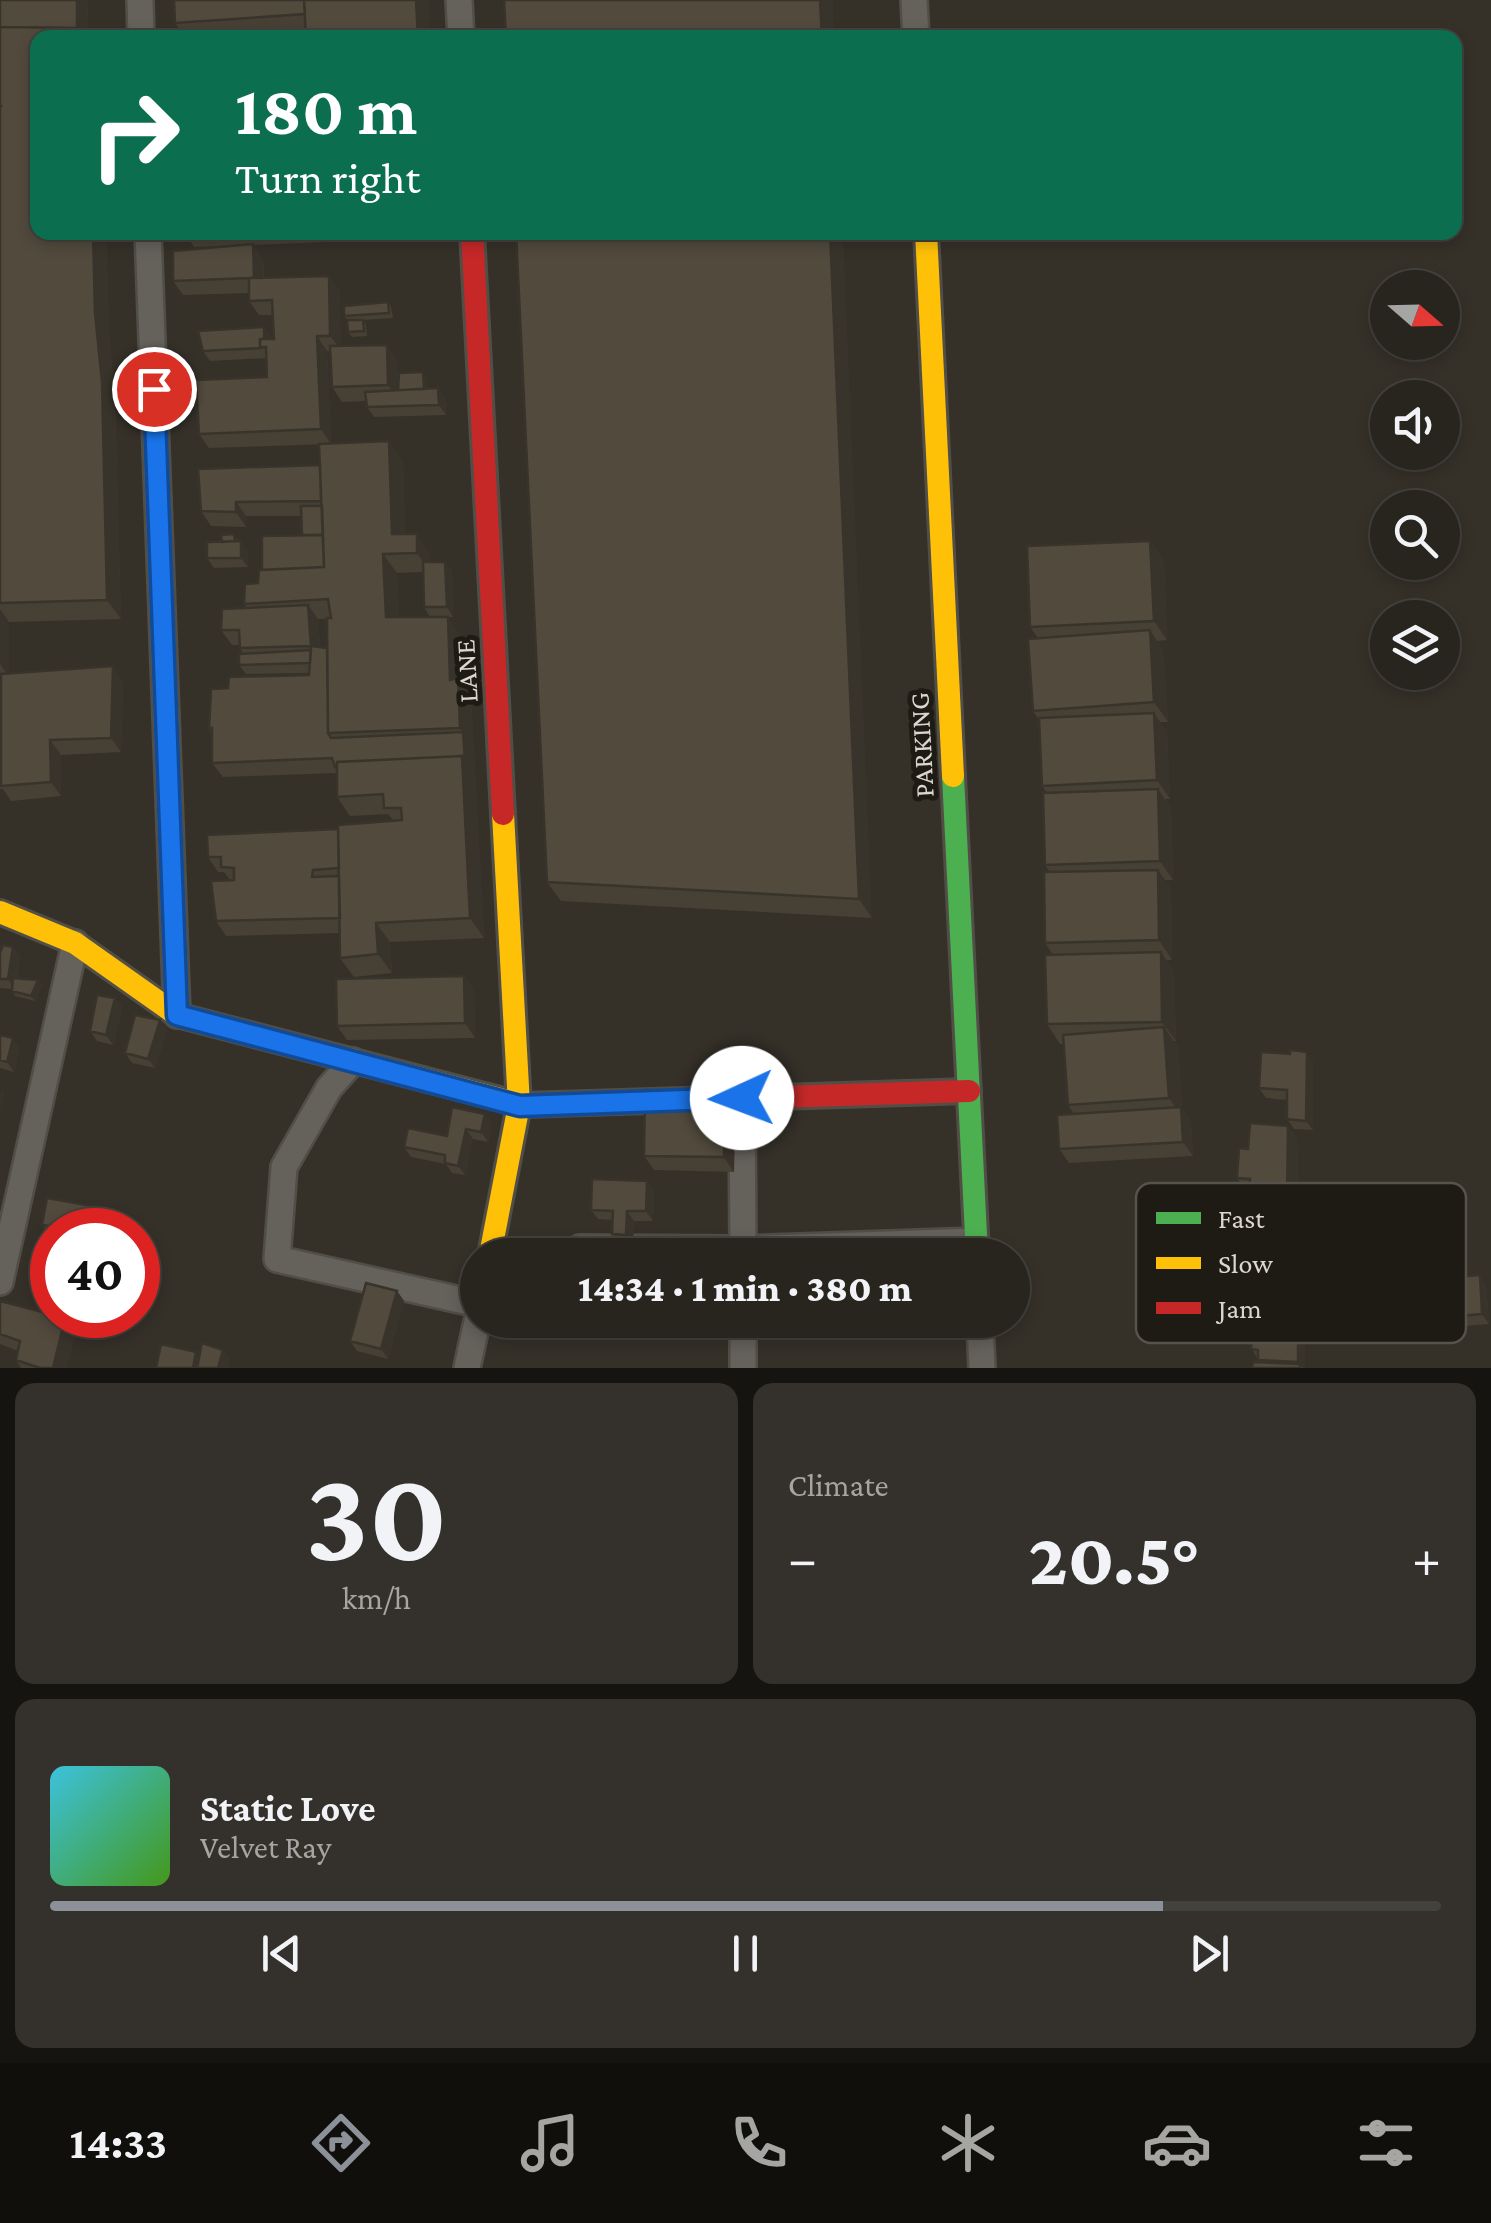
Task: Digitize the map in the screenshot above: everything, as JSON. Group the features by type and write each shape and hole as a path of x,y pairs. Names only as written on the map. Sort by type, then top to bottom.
{"street":[{"path":"140,0 141,30"},
{"path":"459,0 461,30"},
{"path":"914,0 916,30"},
{"path":"148,240 177,1015"},
{"name":"LANE","path":"472,240 520,1106 493,1238"},
{"name":"PARKING","path":"926,240 976,1238"},
{"path":"0,912 75,943 177,1015 520,1106 969,1092"},
{"path":"0,1282 5,1241 75,943"},
{"path":"353,1061 330,1088 284,1167 276,1259 460,1300"},
{"path":"742,1098 742,1238"},
{"path":"467,1368 473,1338"},
{"path":"743,1338 743,1368"},
{"path":"981,1338 982,1368"}],"building":[{"path":"0,0 77,0 77,28 0,27"},
{"path":"174,0 304,0 305,14 175,23"},
{"path":"304,0 416,0 418,30 306,30"},
{"path":"504,0 820,0 822,30 506,30"},
{"path":"0,27 79,28 30,30 30,240 93,240 102,382 107,600 0,603"},
{"path":"516,240 830,240 859,899 547,882"},
{"path":"253,244 254,278 329,276 330,336 317,336 321,429 199,434 196,380 267,377 266,347 260,347 260,339 274,339 272,300 249,301 249,278 173,281 173,251"},
{"path":"388,302 389,313 344,316 344,306"},
{"path":"347,320 363,320 364,331 348,332"},
{"path":"264,327 264,339 260,339 263,348 203,351 198,331"},
{"path":"387,345 388,385 332,387 330,346"},
{"path":"423,372 424,389 398,390 399,373"},
{"path":"438,388 439,405 367,407 365,392"},
{"path":"389,441 392,534 417,534 417,553 383,554 386,617 448,617 450,680 458,678 460,728 328,733 328,599 244,604 245,584 258,583 259,570 324,567 319,444"},
{"path":"320,465 321,501 236,502 236,512 201,511 198,469"},
{"path":"301,506 322,506 323,535 302,535"},
{"path":"234,534 235,541 222,542 221,535"},
{"path":"323,535 324,567 262,570 262,536"},
{"path":"241,541 241,558 207,558 207,542"},
{"path":"1150,541 1154,621 1030,627 1027,546"},
{"path":"423,562 445,562 447,607 424,607"},
{"path":"308,605 311,646 240,648 239,630 221,630 222,609"},
{"path":"1150,630 1154,702 1033,711 1028,639"},
{"path":"311,646 327,648 331,738 463,732 465,761 462,756 337,762 337,767 332,758 212,763 211,689 228,688 229,677 309,675"},
{"path":"311,650 310,663 239,665 239,654"},
{"path":"113,666 111,738 50,740 51,782 1,786 1,674"},
{"path":"1154,713 1157,780 1042,786 1039,718"},
{"path":"462,756 470,918 376,923 378,954 340,958 338,825 402,820 401,808 384,808 383,794 337,797 337,762"},
{"path":"1158,789 1160,861 1045,865 1043,793"},
{"path":"338,829 339,868 313,870 312,877 339,876 340,918 216,921 211,881 234,880 234,868 221,867 221,857 208,857 207,835"},
{"path":"1158,870 1159,940 1045,943 1044,872"},
{"path":"3,945 13,947 8,979 0,979"},
{"path":"1161,952 1162,1022 1047,1024 1045,955"},
{"path":"464,976 465,1023 337,1026 336,979"},
{"path":"13,978 38,980 31,996 12,991"},
{"path":"97,995 115,998 106,1035 90,1031"},
{"path":"135,1015 160,1020 148,1059 125,1053"},
{"path":"1164,1027 1169,1098 1068,1105 1063,1035"},
{"path":"0,1035 13,1038 7,1062 0,1060"},
{"path":"1290,1050 1307,1052 1306,1121 1287,1119 1287,1090 1259,1088 1261,1052 1290,1054"},
{"path":"645,1090 690,1091 690,1097 725,1097 724,1157 644,1156"},
{"path":"452,1107 485,1114 481,1132 466,1129 458,1166 445,1163 445,1155 404,1147 408,1128 447,1136"},
{"path":"1181,1107 1183,1142 1059,1149 1057,1115"},
{"path":"1250,1123 1288,1126 1287,1183 1250,1183 1250,1179 1237,1178 1239,1148 1248,1149"},
{"path":"592,1179 647,1181 646,1211 627,1211 626,1235 612,1234 613,1211 591,1210"},
{"path":"47,1198 92,1206 92,1208 45,1208"},
{"path":"1480,1275 1482,1314 1466,1315 1466,1276"},
{"path":"366,1283 397,1291 381,1349 350,1341"},
{"path":"0,1301 30,1309 30,1338 60,1338 53,1368 16,1360 20,1341 0,1334"},
{"path":"202,1343 223,1350 218,1368 197,1368"},
{"path":"1252,1343 1298,1343 1298,1362 1258,1360 1258,1350 1251,1349"},
{"path":"161,1344 196,1352 193,1368 156,1368"},
{"path":"1253,1362 1300,1364 1300,1368 1252,1368"}],"traffic: fast":[{"path":"953,776 976,1238"}],"traffic: slow":[{"path":"926,240 953,776"},
{"path":"493,1238 519,1105 503,814"},
{"path":"0,912 75,943 177,1015 523,1105"}],"traffic: jam":[{"path":"472,240 503,814"},
{"path":"523,1105 969,1091"}],"route":[{"path":"154,389 177,1015 520,1106 742,1098"}]}
